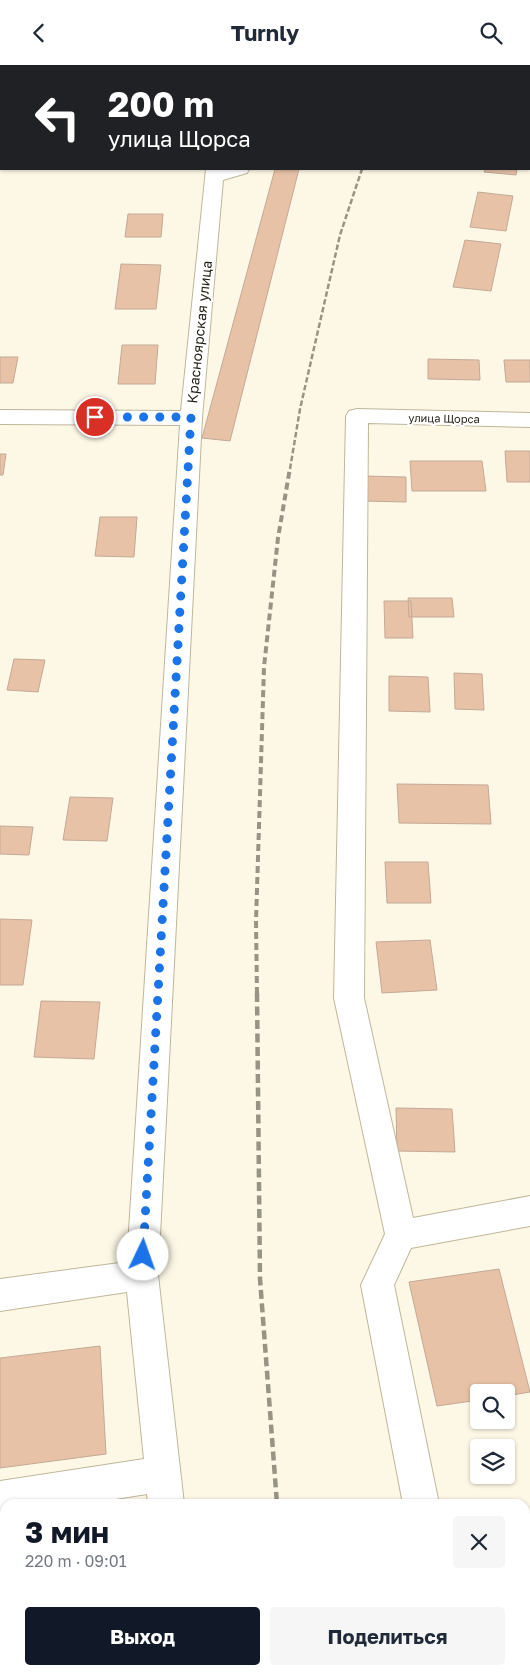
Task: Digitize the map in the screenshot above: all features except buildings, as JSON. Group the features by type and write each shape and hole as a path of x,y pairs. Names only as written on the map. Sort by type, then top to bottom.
{"street":[{"path":"215,173 234,170"},
{"name":"Красноярская улица","path":"164,1489 142,1275 191,417 215,173"},
{"name":"улица Щорса","path":"401,1235 349,998 357,416 530,420"},
{"path":"0,417 191,417"},
{"path":"420,1499 377,1285 401,1235 530,1213"},
{"path":"0,1295 142,1275"},
{"path":"0,1499 164,1489"}],"railway":[{"path":"290,469 300,409 340,235 362,170"},
{"path":"257,994 256,921 264,667 278,538 290,468"},
{"path":"257,993 260,1279 277,1499"}],"route":[{"path":"95,417 191,417 143,1255"}]}
